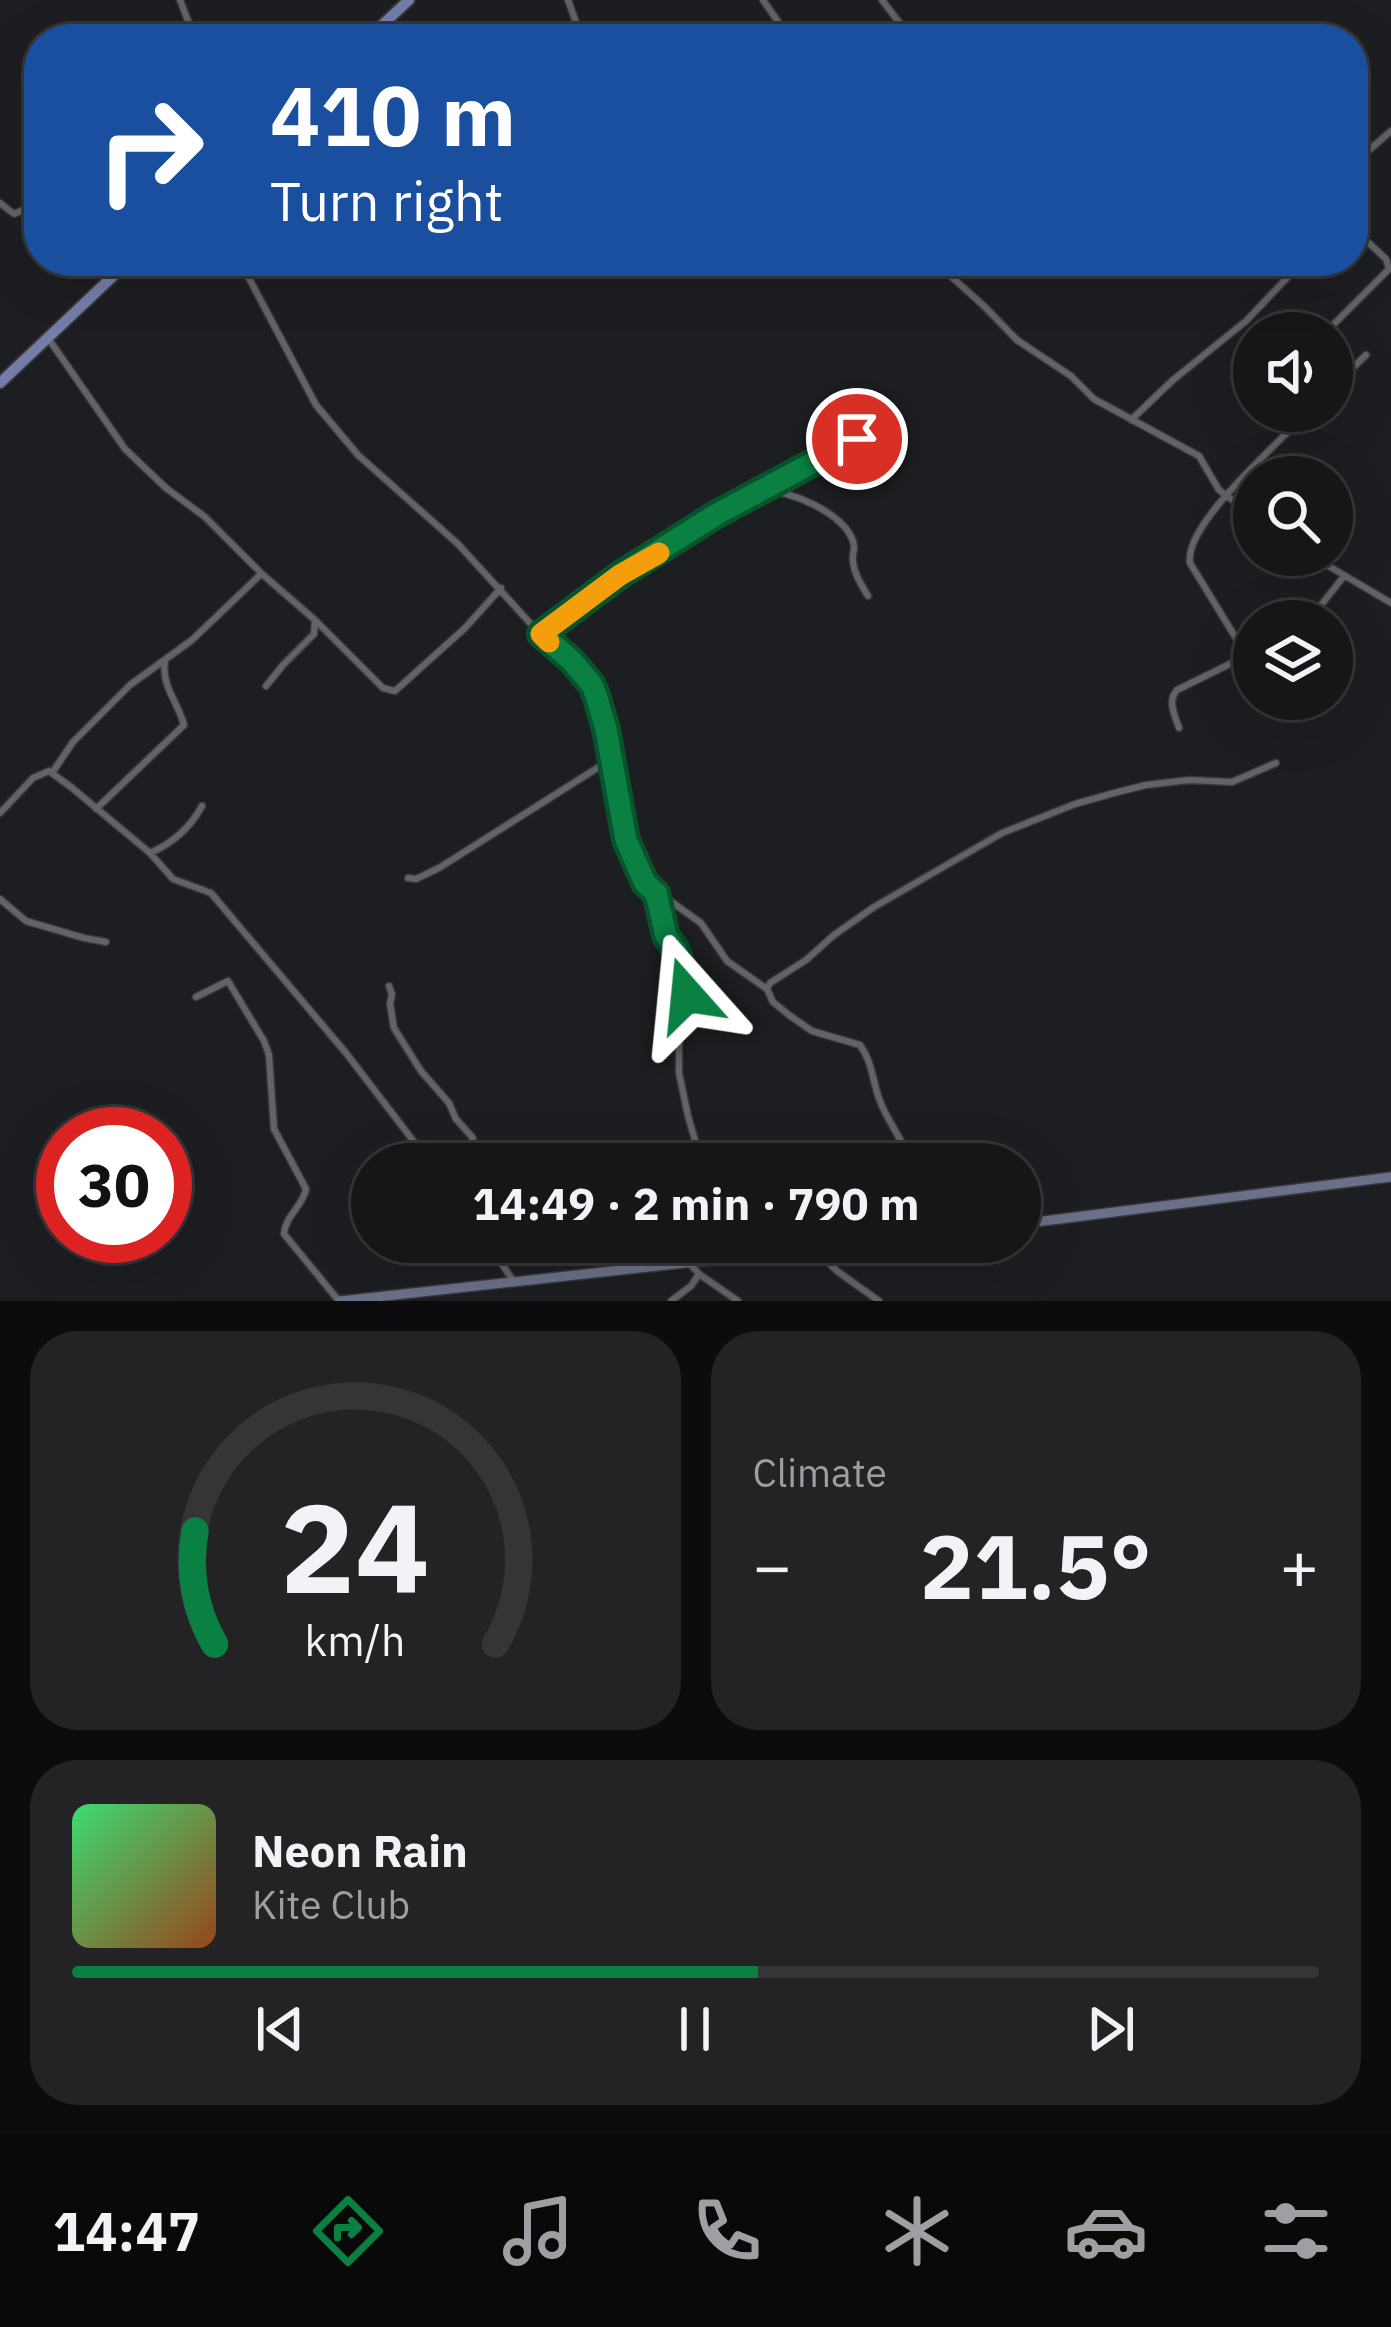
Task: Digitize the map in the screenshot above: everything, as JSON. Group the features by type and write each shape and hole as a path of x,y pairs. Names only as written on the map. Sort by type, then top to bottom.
{"main road":[{"path":"384,24 409,0"},
{"path":"0,383 107,276"}],"street":[{"path":"882,0 900,24"},
{"path":"1368,151 1391,131"},
{"path":"1346,312 1389,268 1368,241"},
{"path":"247,276 316,405 358,455 458,544 592,685 606,729 626,840 645,883 700,922 727,961 767,989 773,1002 812,1031 864,1049 880,1102 903,1143"},
{"path":"951,276 1017,340 1071,376 1094,399 1196,453 1233,501"},
{"path":"1131,420 1238,329 1289,276"},
{"path":"48,338 125,449 205,517 382,688 391,692 414,675 501,588"},
{"path":"1353,368 1366,355"},
{"path":"1233,633 1188,557 1225,495 1288,432"},
{"path":"541,634 620,575 742,499 857,439"},
{"path":"742,499 768,490 831,513 853,542 855,569 868,596"},
{"path":"52,773 73,742 130,685 192,640 262,574"},
{"path":"1325,600 1344,576 1391,603"},
{"path":"266,686 314,634 315,620"},
{"path":"96,809 184,725 166,684 165,658"},
{"path":"1179,728 1172,695 1233,662"},
{"path":"408,878 440,868 610,760"},
{"path":"767,989 860,916 1002,833 1075,804 1146,784 1232,782 1276,763"},
{"path":"0,813 39,773 52,773 150,853 173,879 212,893 415,1143"},
{"path":"150,853 172,842 202,806"},
{"path":"656,893 666,936 688,986 679,1073 696,1143"},
{"path":"0,899 26,921 106,942"},
{"path":"196,997 228,981 264,1040 274,1129 306,1189 284,1234 339,1301 689,1263 738,1301"},
{"path":"389,986 394,1028 473,1138 471,1143"},
{"path":"1041,1221 1391,1178"},
{"path":"501,1263 514,1282"},
{"path":"829,1263 878,1301"},
{"path":"671,1301 692,1286 699,1274"}],"slow traffic":[{"path":"549,642 541,634 620,575 659,553"}],"route":[{"path":"687,995 656,893 645,883 626,840 606,729 592,685 541,634 620,575 717,514 857,439"}]}
